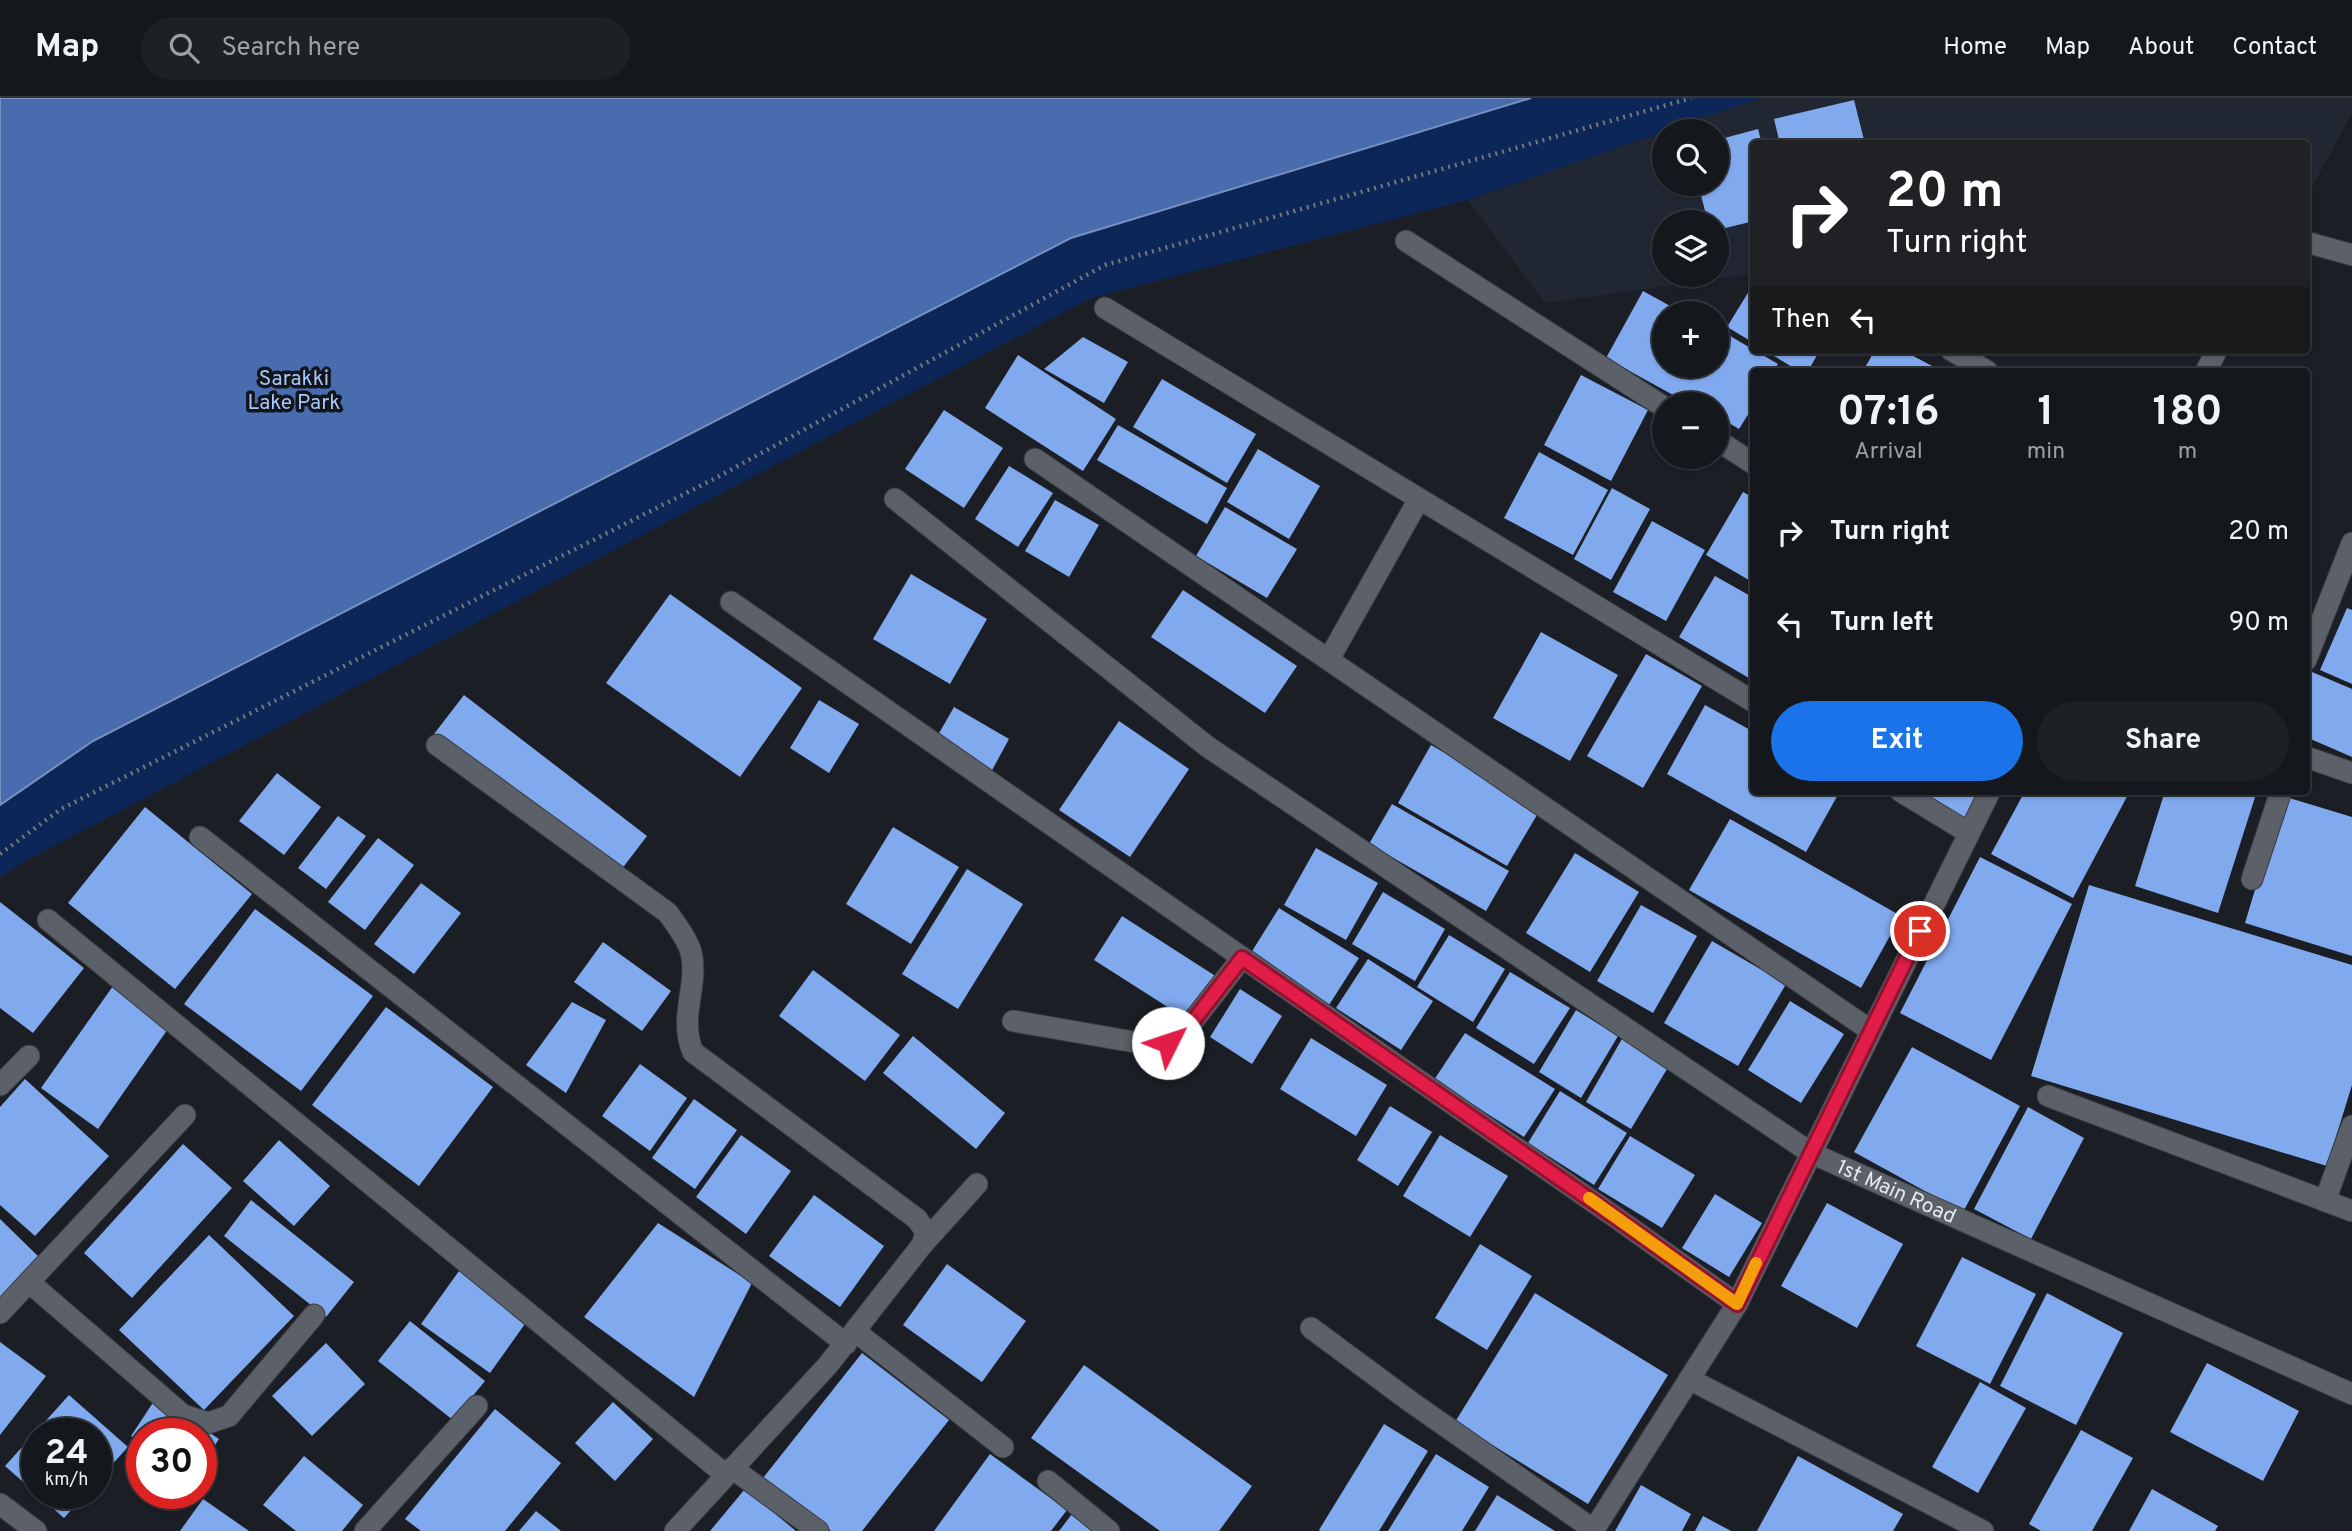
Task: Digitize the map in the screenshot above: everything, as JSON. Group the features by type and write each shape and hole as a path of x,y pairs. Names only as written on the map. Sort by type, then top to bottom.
{"street":[{"path":"1406,242 1652,399"},
{"path":"2310,243 2352,255"},
{"path":"1105,309 1750,700"},
{"path":"1958,354 1982,368"},
{"path":"1729,448 1750,461"},
{"path":"1035,459 1870,1030"},
{"path":"895,499 1208,747 1811,1153 1737,1304 1594,1530 1411,1402 1311,1328"},
{"path":"1329,659 1419,499"},
{"path":"2310,650 2352,543"},
{"path":"731,602 1737,1304"},
{"path":"437,745 668,914 690,950 692,963 686,1029 693,1052 916,1219 926,1232 922,1245"},
{"path":"2310,758 2352,774"},
{"path":"1907,795 1969,833"},
{"name":"1st Main Road","path":"1988,795 1811,1153 2352,1394"},
{"path":"2252,879 2280,795"},
{"path":"200,837 851,1338 1003,1447"},
{"path":"48,920 729,1472 818,1531"},
{"path":"1013,1021 1146,1044 1168,1043 1183,1034 1242,958"},
{"path":"0,1085 29,1056"},
{"path":"2048,1096 2352,1211"},
{"path":"0,1313 185,1115"},
{"path":"2325,1201 2352,1126"},
{"path":"675,1531 851,1338 922,1245 977,1184"},
{"path":"30,1283 183,1415 208,1423 229,1416 314,1315"},
{"path":"1689,1379 1983,1531"},
{"path":"365,1531 477,1406"},
{"path":"1048,1481 1109,1531"},
{"path":"0,1504 36,1531"}],"path":[{"path":"0,854 61,810 714,479 1105,265 1691,98"}],"shaded area":[{"name":"Sarakki Lake Park","path":"0,98 1531,98 1071,238 93,741 0,805"},
{"path":"1760,98 2352,98 2352,113 2310,191 2310,140 1750,140 1750,274 1729,277 1729,210 1652,210 1652,287 1660,287 1545,303 1468,200 1652,136 1652,196 1729,196 1729,119 1700,119"}],"green space":[{"name":"Sarakki Lake Park","path":"0,98 1760,98 1700,119 1652,119 1652,136 1468,200 1091,298 20,864 0,878"}],"building":[{"path":"1854,100 1864,140 1779,140 1774,119"},
{"path":"1758,129 1761,140 1750,140 1750,222 1729,227 1729,210 1705,210 1701,196 1729,196 1729,137"},
{"path":"1750,290 1750,341 1729,328 1729,324"},
{"path":"1643,291 1661,301 1652,301 1652,378 1729,378 1729,335 1750,348 1750,354 1761,354 1778,364 1775,368 1750,368 1750,411 1739,429 1729,423 1729,392 1668,392 1606,358"},
{"path":"1083,337 1128,362 1104,403 1044,369"},
{"path":"1771,354 1818,354 1810,368 1794,368"},
{"path":"1873,354 1910,354 1934,367 1934,368 1865,368"},
{"path":"1018,355 1116,419 1083,471 985,408"},
{"path":"1581,375 1648,410 1611,481 1544,445"},
{"path":"1162,379 1256,434 1227,483 1133,427"},
{"path":"944,410 1003,448 964,508 905,469"},
{"path":"1118,425 1227,488 1207,524 1097,460"},
{"path":"1258,449 1320,486 1289,539 1227,502"},
{"path":"1539,452 1608,490 1573,555 1504,518"},
{"path":"1009,466 1053,493 1018,547 975,519"},
{"path":"1612,488 1650,509 1611,580 1574,559"},
{"path":"1743,492 1750,496 1750,581 1706,555"},
{"path":"1055,500 1099,525 1069,577 1025,551"},
{"path":"1225,507 1297,549 1267,598 1196,556"},
{"path":"1652,521 1705,550 1666,621 1613,592"},
{"path":"911,574 987,619 950,684 873,639"},
{"path":"1715,576 1750,596 1750,679 1679,637"},
{"path":"1183,590 1297,666 1265,713 1151,637"},
{"path":"670,594 802,688 740,777 606,683"},
{"path":"2347,608 2352,610 2352,684 2320,670"},
{"path":"1541,632 1618,675 1570,761 1493,718"},
{"path":"1646,654 1702,686 1643,788 1587,756"},
{"path":"2312,672 2352,689 2352,757 2310,739"},
{"path":"464,695 647,836 618,874 434,734"},
{"path":"819,700 859,724 829,773 790,748"},
{"path":"1705,705 1750,730 1750,795 1838,795 1806,852 1667,774"},
{"path":"954,707 1009,739 990,774 934,742"},
{"path":"1119,721 1189,769 1130,857 1059,810"},
{"path":"1431,745 1541,808 1507,866 1398,803"},
{"path":"277,773 321,807 284,855 239,821"},
{"path":"1918,795 1978,795 1963,821"},
{"path":"2023,795 2128,795 2073,898 1991,854"},
{"path":"2164,795 2256,795 2218,913 2135,886"},
{"path":"2283,796 2352,817 2352,956 2245,923"},
{"path":"1392,804 1509,871 1486,911 1369,844"},
{"path":"145,807 252,894 175,989 68,903"},
{"path":"338,816 366,836 326,889 298,868"},
{"path":"1730,819 1901,916 1861,988 1689,890"},
{"path":"893,827 959,867 911,944 846,904"},
{"path":"378,838 414,865 365,930 328,902"},
{"path":"1316,848 1378,883 1346,940 1284,905"},
{"path":"1575,853 1639,892 1590,972 1526,933"},
{"path":"1980,857 2072,904 1991,1060 1900,1013"},
{"path":"967,869 1023,904 958,1009 902,974"},
{"path":"421,883 461,913 414,974 374,944"},
{"path":"2089,885 2352,965 2352,1085 2327,1166 2031,1076"},
{"path":"1383,892 1445,929 1415,981 1352,944"},
{"path":"0,902 84,968 33,1033 0,1008"},
{"path":"1641,905 1697,936 1653,1013 1597,981"},
{"path":"1279,908 1359,958 1329,1005 1249,956"},
{"path":"255,909 373,996 301,1091 184,1004"},
{"path":"1122,916 1217,977 1188,1020 1094,960"},
{"path":"1449,935 1505,969 1473,1022 1417,987"},
{"path":"1712,941 1786,984 1738,1066 1664,1023"},
{"path":"603,942 671,991 642,1031 574,982"},
{"path":"1368,959 1433,1001 1401,1050 1336,1008"},
{"path":"813,970 900,1035 865,1081 779,1016"},
{"path":"1510,972 1570,1008 1534,1064 1476,1028"},
{"path":"113,986 170,1026 98,1129 41,1088"},
{"path":"1240,989 1282,1016 1252,1064 1210,1037"},
{"path":"1790,1001 1844,1034 1801,1103 1748,1070"},
{"path":"572,1002 606,1020 566,1093 526,1065"},
{"path":"386,1007 493,1087 419,1186 312,1105"},
{"path":"1576,1010 1618,1036 1581,1098 1539,1072"},
{"path":"1465,1033 1555,1089 1524,1137 1434,1080"},
{"path":"913,1036 1005,1113 976,1149 883,1073"},
{"path":"1623,1037 1670,1064 1631,1129 1586,1102"},
{"path":"1311,1038 1387,1085 1356,1136 1280,1089"},
{"path":"1912,1047 2020,1106 1963,1212 1854,1152"},
{"path":"640,1064 687,1098 650,1151 602,1116"},
{"path":"25,1079 109,1156 35,1236 0,1205 0,1107"},
{"path":"1560,1091 1627,1133 1594,1185 1528,1143"},
{"path":"694,1099 737,1130 695,1189 652,1158"},
{"path":"1390,1106 1432,1132 1398,1186 1357,1160"},
{"path":"2028,1107 2084,1138 2031,1239 1974,1209"},
{"path":"741,1135 791,1171 746,1234 696,1197"},
{"path":"1440,1135 1508,1176 1470,1237 1403,1196"},
{"path":"1630,1136 1695,1175 1662,1228 1598,1189"},
{"path":"279,1140 330,1186 294,1226 243,1181"},
{"path":"183,1144 232,1188 132,1298 84,1253"},
{"path":"1715,1194 1762,1223 1729,1277 1682,1248"},
{"path":"814,1195 884,1246 840,1307 769,1256"},
{"path":"251,1200 354,1282 326,1317 224,1236"},
{"path":"1827,1203 1903,1244 1857,1328 1781,1286"},
{"path":"0,1219 42,1260 0,1303"},
{"path":"658,1223 752,1283 694,1397 584,1317"},
{"path":"209,1235 294,1316 204,1410 119,1330"},
{"path":"1480,1244 1532,1276 1487,1350 1435,1318"},
{"path":"1962,1257 2036,1294 1990,1384 1916,1346"},
{"path":"947,1264 1026,1321 982,1382 903,1325"},
{"path":"459,1271 527,1321 490,1373 421,1324"},
{"path":"1535,1293 1668,1375 1588,1504 1455,1422"},
{"path":"2047,1293 2123,1333 2076,1425 2000,1386"},
{"path":"410,1321 485,1381 453,1420 378,1361"},
{"path":"0,1342 46,1376 0,1435"},
{"path":"326,1343 365,1384 312,1436 272,1396"},
{"path":"862,1353 949,1420 862,1531 831,1531 763,1478"},
{"path":"2207,1363 2299,1411 2263,1481 2170,1432"},
{"path":"1084,1365 1252,1486 1219,1531 1160,1531 1031,1438"},
{"path":"1980,1382 2026,1408 1978,1493 1932,1467"},
{"path":"69,1395 95,1418 48,1418"},
{"path":"156,1398 187,1418 143,1418"},
{"path":"613,1402 653,1439 615,1481 575,1443"},
{"path":"495,1409 561,1463 505,1531 421,1531 405,1519"},
{"path":"1384,1424 1428,1451 1379,1531 1319,1530"},
{"path":"2081,1430 2133,1458 2092,1531 2041,1531 2029,1524"},
{"path":"112,1433 126,1445 126,1449 112,1464"},
{"path":"21,1448 21,1480 5,1466"},
{"path":"990,1454 1067,1510 1051,1531 934,1531"},
{"path":"1436,1454 1489,1487 1462,1531 1388,1531"},
{"path":"304,1456 363,1505 342,1531 296,1531 263,1505"},
{"path":"1798,1456 1903,1514 1893,1531 1757,1531"},
{"path":"1641,1485 1691,1514 1682,1531 1615,1531"},
{"path":"745,1489 796,1531 710,1531"},
{"path":"2152,1489 2218,1526 2215,1531 2129,1531"},
{"path":"1497,1495 1555,1531 1475,1531"},
{"path":"54,1509 72,1509 64,1518"},
{"path":"196,1509 217,1509 249,1531 180,1531"},
{"path":"536,1511 561,1531 519,1531"},
{"path":"1072,1514 1094,1531 1059,1531"},
{"path":"1703,1516 1731,1531 1695,1531"}],"slow traffic":[{"path":"1589,1198 1737,1304 1756,1263"}],"route":[{"path":"1168,1043 1183,1034 1242,958 1737,1304 1920,931"}]}
